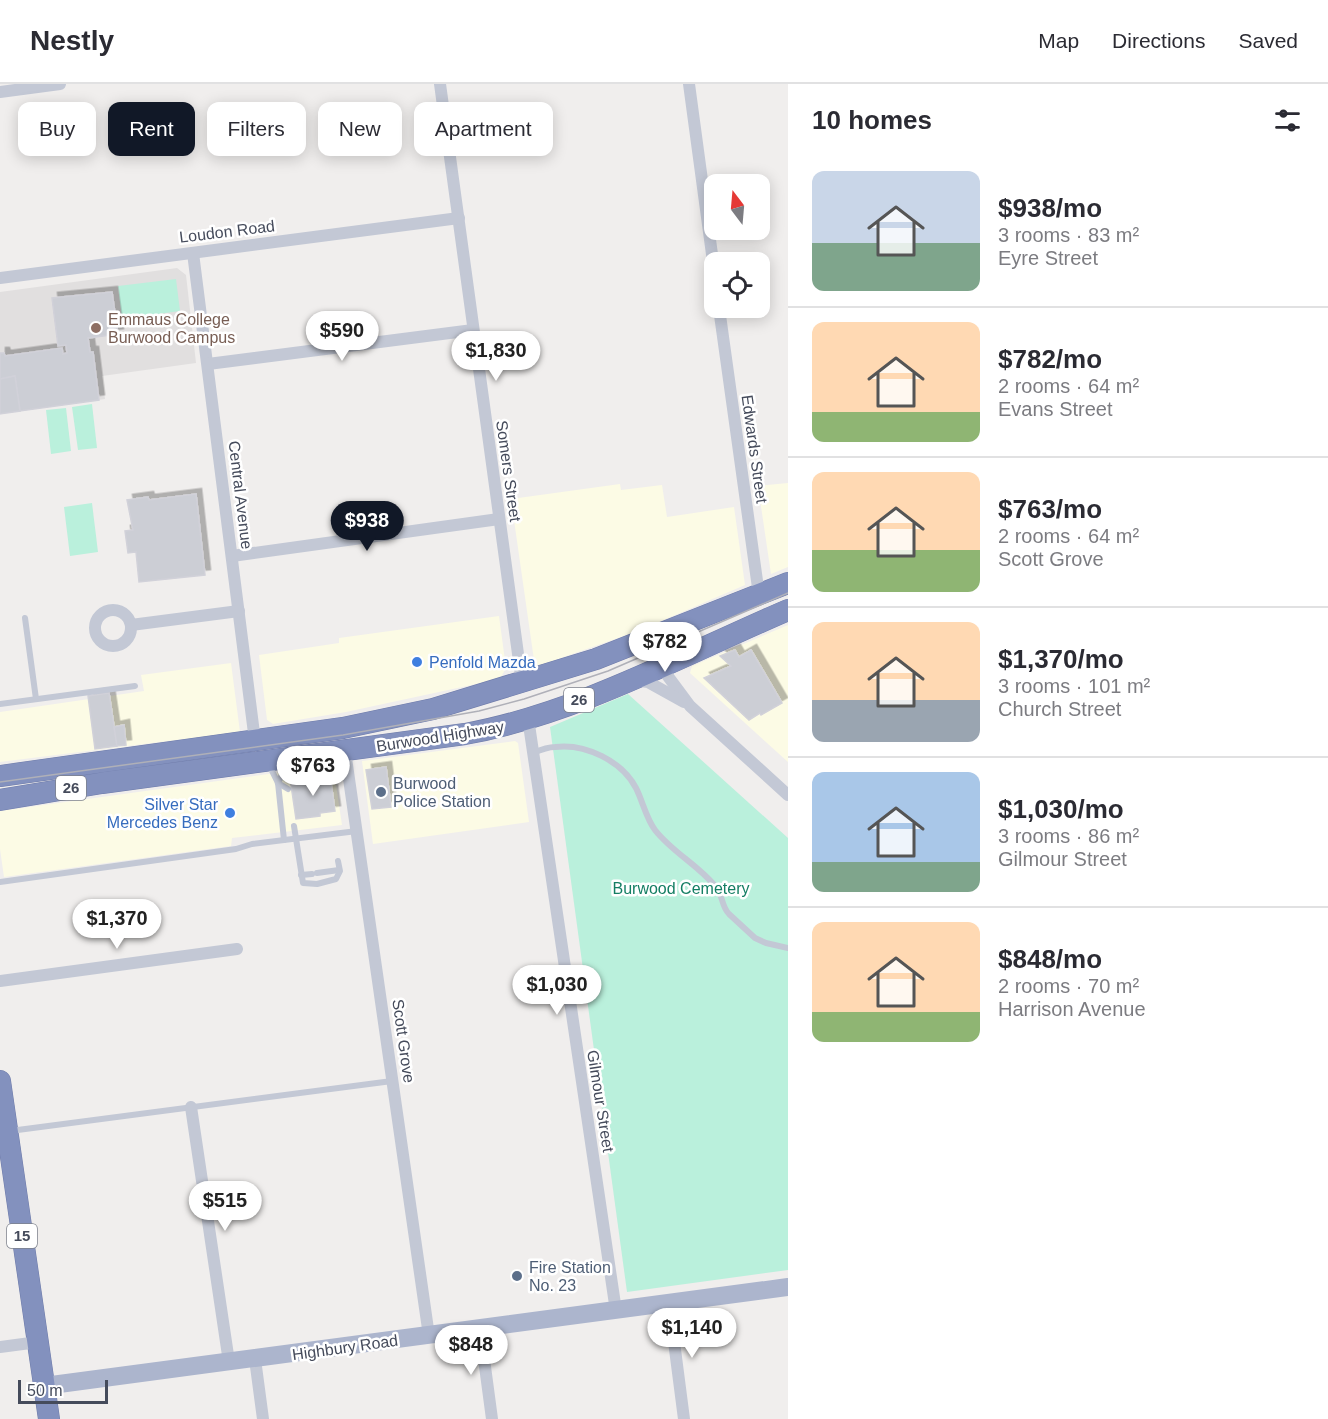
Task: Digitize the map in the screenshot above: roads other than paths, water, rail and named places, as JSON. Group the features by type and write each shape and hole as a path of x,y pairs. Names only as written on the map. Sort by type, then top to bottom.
{"highway":[{"name":"Burwood Highway","path":"0,776 343,728 433,709 596,659 788,583"},
{"path":"759,596 763,620"},
{"name":"Burwood Highway","path":"0,800 102,783 262,763 493,729 630,680 788,609"},
{"path":"596,659 635,657 650,660 660,667"},
{"path":"522,683 528,718"},
{"path":"343,728 345,751"},
{"path":"255,741 262,763"},
{"name":"15","path":"0,1081 1,1102 49,1419"}],"main road":[{"name":"Highbury Road","path":"44,1386 788,1287"}],"street":[{"path":"0,92 60,84"},
{"name":"Somers Street","path":"440,84 522,683"},
{"path":"688,84 712,252"},
{"name":"Loudon Road","path":"0,278 459,218"},
{"name":"Central Avenue","path":"193,253 255,741"},
{"name":"Edwards Street","path":"720,318 759,596"},
{"path":"208,364 473,330"},
{"path":"232,556 499,519"},
{"path":"131,625 239,611"},
{"path":"660,667 690,705 788,795"},
{"path":"630,680 648,682 690,705"},
{"name":"Gilmour Street","path":"528,718 616,1311"},
{"name":"Scott Grove","path":"345,751 429,1336"},
{"path":"0,981 237,949"},
{"path":"191,1107 229,1362"},
{"path":"669,1303 684,1419"},
{"path":"480,1329 492,1419"},
{"path":"0,1347 38,1342"},
{"path":"255,1359 263,1419"}],"lane":[{"path":"25,618 36,699"},
{"path":"0,704 135,686"},
{"path":"532,753 556,746 567,747 593,752 616,766 635,786 656,832 715,885 725,910 755,938 788,948"},
{"path":"284,840 278,783 290,759"},
{"path":"262,763 278,783 288,789"},
{"path":"294,826 303,883 317,884 336,879 339,870 338,861"},
{"path":"0,882 236,849 252,844 357,831"},
{"path":"301,876 339,870"},
{"path":"7,1131 393,1080"}],"tram line":[{"path":"0,782 343,735 479,711 524,699 608,671 788,593"}],"place":[{"name":"Emmaus College Burwood Campus","path":"96,328"},
{"name":"Penfold Mazda","path":"417,662"},
{"name":"Burwood Police Station","path":"381,792"},
{"name":"Silver Star Mercedes Benz","path":"230,813"},
{"name":"Fire Station No. 23","path":"517,1276"}],"park label":[{"name":"Burwood Cemetery","path":"681,888"}]}
